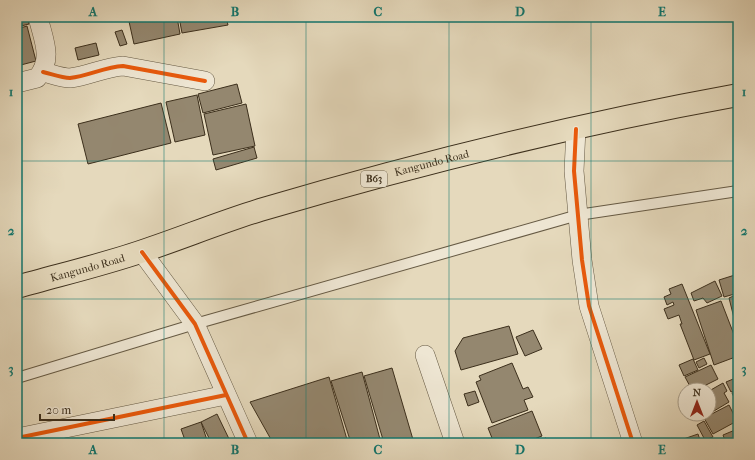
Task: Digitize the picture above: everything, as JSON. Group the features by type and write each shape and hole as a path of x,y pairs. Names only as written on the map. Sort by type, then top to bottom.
{"highway":[{"name":"Kangundo Road","path":"17,287 142,252 259,210 529,139 657,110 738,95"}],"street":[{"path":"17,83 37,78 43,72 46,64 46,50 38,17"},
{"path":"43,72 59,77 71,78 114,66 123,66 205,81"},
{"path":"576,129 574,171 582,260 589,306 633,443"},
{"path":"142,252 194,324 248,443"},
{"path":"425,355 456,443"},
{"path":"17,438 226,396"}],"lane":[{"path":"17,378 194,324 578,215 738,191"}],"building":[{"path":"17,17 27,17 29,24 17,27"},
{"path":"128,17 177,17 180,34 134,44"},
{"path":"179,17 226,17 228,25 182,33"},
{"path":"27,26 36,61 17,66 17,29"},
{"path":"122,30 127,44 120,46 115,32"},
{"path":"96,43 99,55 78,60 75,48"},
{"path":"237,84 242,103 203,113 198,94"},
{"path":"197,95 205,135 175,142 166,102"},
{"path":"161,103 171,143 88,164 78,124"},
{"path":"246,104 255,146 213,155 204,114"},
{"path":"254,147 257,158 216,170 213,159"},
{"path":"738,274 738,293 724,297 719,280"},
{"path":"715,281 722,296 707,303 703,298 694,301 691,293"},
{"path":"682,284 710,354 694,360 680,324 682,324 679,315 668,319 664,309 674,305 673,302 667,305 664,297 671,294 669,289"},
{"path":"738,294 738,325 736,326 729,298"},
{"path":"721,301 738,345 738,356 714,365 696,310"},
{"path":"509,326 518,354 461,370 455,351 463,338"},
{"path":"533,330 542,349 525,356 516,337"},
{"path":"704,358 707,364 699,368 696,362"},
{"path":"693,359 698,370 684,376 679,365"},
{"path":"512,363 523,389 528,387 533,397 524,400 528,410 492,423 476,382 481,380 479,376"},
{"path":"711,365 718,379 712,382 688,382 685,377"},
{"path":"392,368 414,443 384,443 364,376"},
{"path":"362,372 381,443 351,443 331,381"},
{"path":"329,377 348,443 273,443 250,402"},
{"path":"738,377 738,389 731,392 726,382"},
{"path":"723,383 727,391 724,393 729,402 717,409 717,386"},
{"path":"738,390 738,406 732,393"},
{"path":"475,391 479,402 468,406 464,394"},
{"path":"729,405 737,421 713,434 706,422 717,422 717,411"},
{"path":"532,411 542,436 524,443 494,443 488,428"},
{"path":"217,414 231,443 210,443 211,442 201,422"},
{"path":"201,422 208,443 186,443 181,429"},
{"path":"705,422 713,437 705,440 697,425"},
{"path":"735,430 738,442 726,443 723,435"},
{"path":"698,434 701,443 672,443"},
{"path":"546,438 548,443 530,443"}],"cycle path":[{"path":"43,72 70,78 123,66 205,81"},
{"path":"576,129 574,171 582,260 589,306 633,443"},
{"path":"142,252 195,324 248,443"},
{"path":"17,438 226,395"}]}
